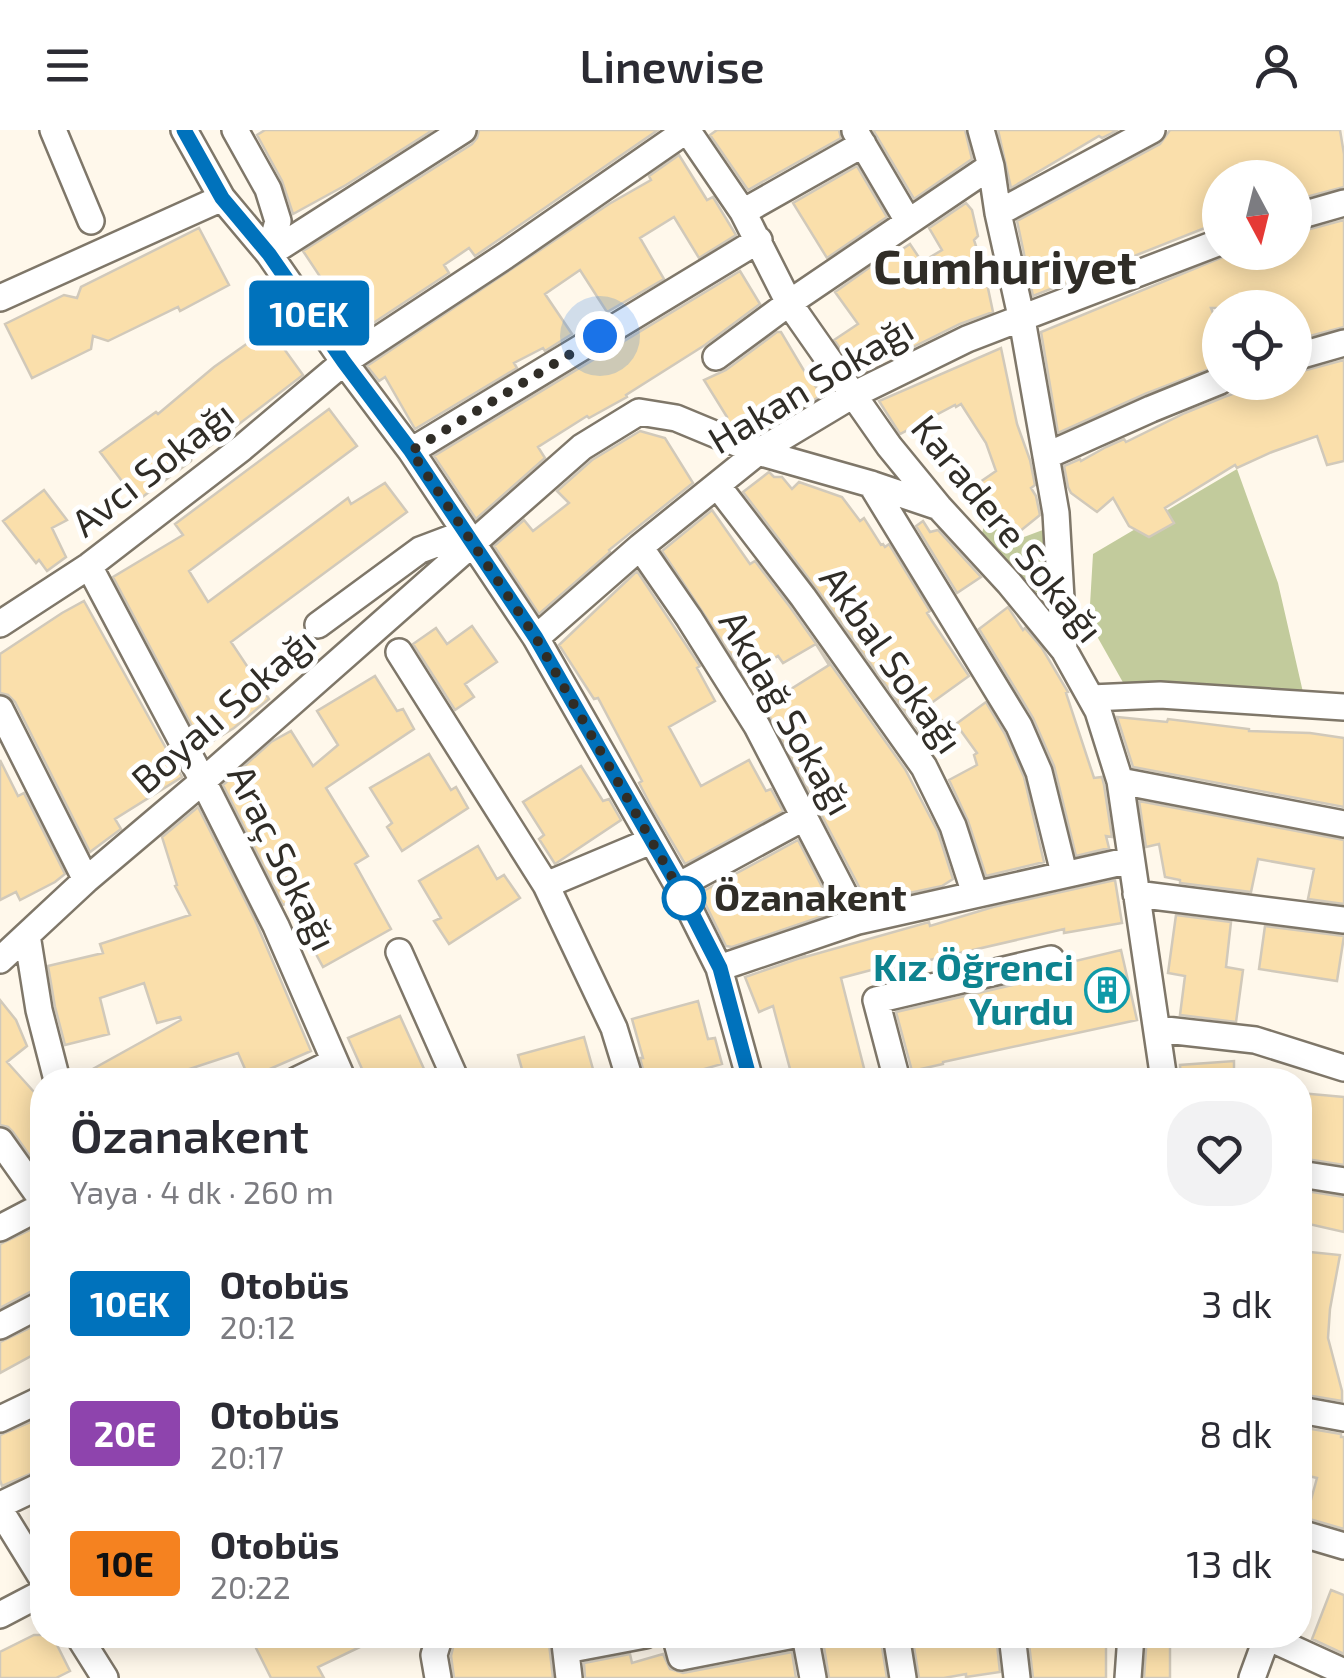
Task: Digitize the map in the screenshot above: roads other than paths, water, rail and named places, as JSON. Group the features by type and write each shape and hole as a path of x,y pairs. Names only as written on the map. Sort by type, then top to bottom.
{"street":[{"path":"53,130 91,220"},
{"path":"184,130 222,198 269,254 411,451 536,638 678,886 720,968 747,1068"},
{"path":"236,130 268,189 278,221 269,254"},
{"path":"269,254 463,130"},
{"name":"Karadere Sokağı","path":"687,130 744,212 790,303 889,446 1064,650 1098,711 1120,781 1162,1068"},
{"name":"Avcı Sokağı","path":"0,624 89,566 242,448 344,362 687,130"},
{"path":"982,130 1056,512 1064,650"},
{"path":"998,213 1152,130"},
{"path":"744,212 859,137 908,221"},
{"path":"716,357 991,166"},
{"path":"0,298 222,198"},
{"path":"1312,212 1344,203"},
{"path":"411,451 759,240"},
{"name":"Hakan Sokağı","path":"536,638 758,452 853,395 967,339 1202,249"},
{"path":"1312,352 1344,344"},
{"path":"1046,456 1202,388"},
{"name":"Boyalı Sokağı","path":"1,956 203,781 468,538 582,447 639,412 676,418 758,452"},
{"path":"758,452 939,507"},
{"name":"Akbal Sokağı","path":"717,484 924,767 952,826 975,894"},
{"path":"872,484 1019,726 1039,772 1064,873"},
{"path":"318,626 420,550 468,538"},
{"name":"Akdağ Sokağı","path":"640,548 757,726 858,921"},
{"name":"Araç Sokağı","path":"89,566 276,926 338,1068"},
{"path":"398,652 546,886 614,1028 626,1068"},
{"path":"1091,698 1160,695 1344,706"},
{"path":"0,709 86,880"},
{"path":"1120,781 1344,824"},
{"path":"678,886 804,816"},
{"path":"546,886 652,841"},
{"path":"720,968 858,921 1131,860"},
{"path":"1136,894 1344,920"},
{"path":"26,935 54,1068"},
{"path":"399,952 451,1068"},
{"path":"894,1068 876,1000 1051,959"},
{"path":"1157,1029 1255,1040 1344,1068"},
{"path":"0,1141 30,1185"},
{"path":"1312,1176 1344,1182"},
{"path":"0,1228 30,1210"},
{"path":"0,1326 30,1310"},
{"path":"0,1419 30,1405"},
{"path":"1312,1412 1344,1418"},
{"path":"30,1491 0,1507 30,1558"},
{"path":"1312,1537 1344,1546"},
{"path":"0,1615 30,1599"},
{"path":"86,1648 104,1678"},
{"path":"436,1648 438,1678"},
{"path":"566,1648 569,1678"},
{"path":"679,1648 681,1657 727,1648"},
{"path":"808,1648 813,1678"},
{"path":"898,1648 903,1678"},
{"path":"1014,1648 1018,1678"},
{"path":"1128,1678 1130,1648"},
{"path":"1252,1678 1262,1648"},
{"path":"1292,1648 1344,1672"}],"place":[{"name":"Özanakent","path":"684,898"},
{"name":"Kız Öğrenci Yurdu","path":"1107,990"}],"district":[{"name":"Cumhuriyet","path":"1005,267"}]}
